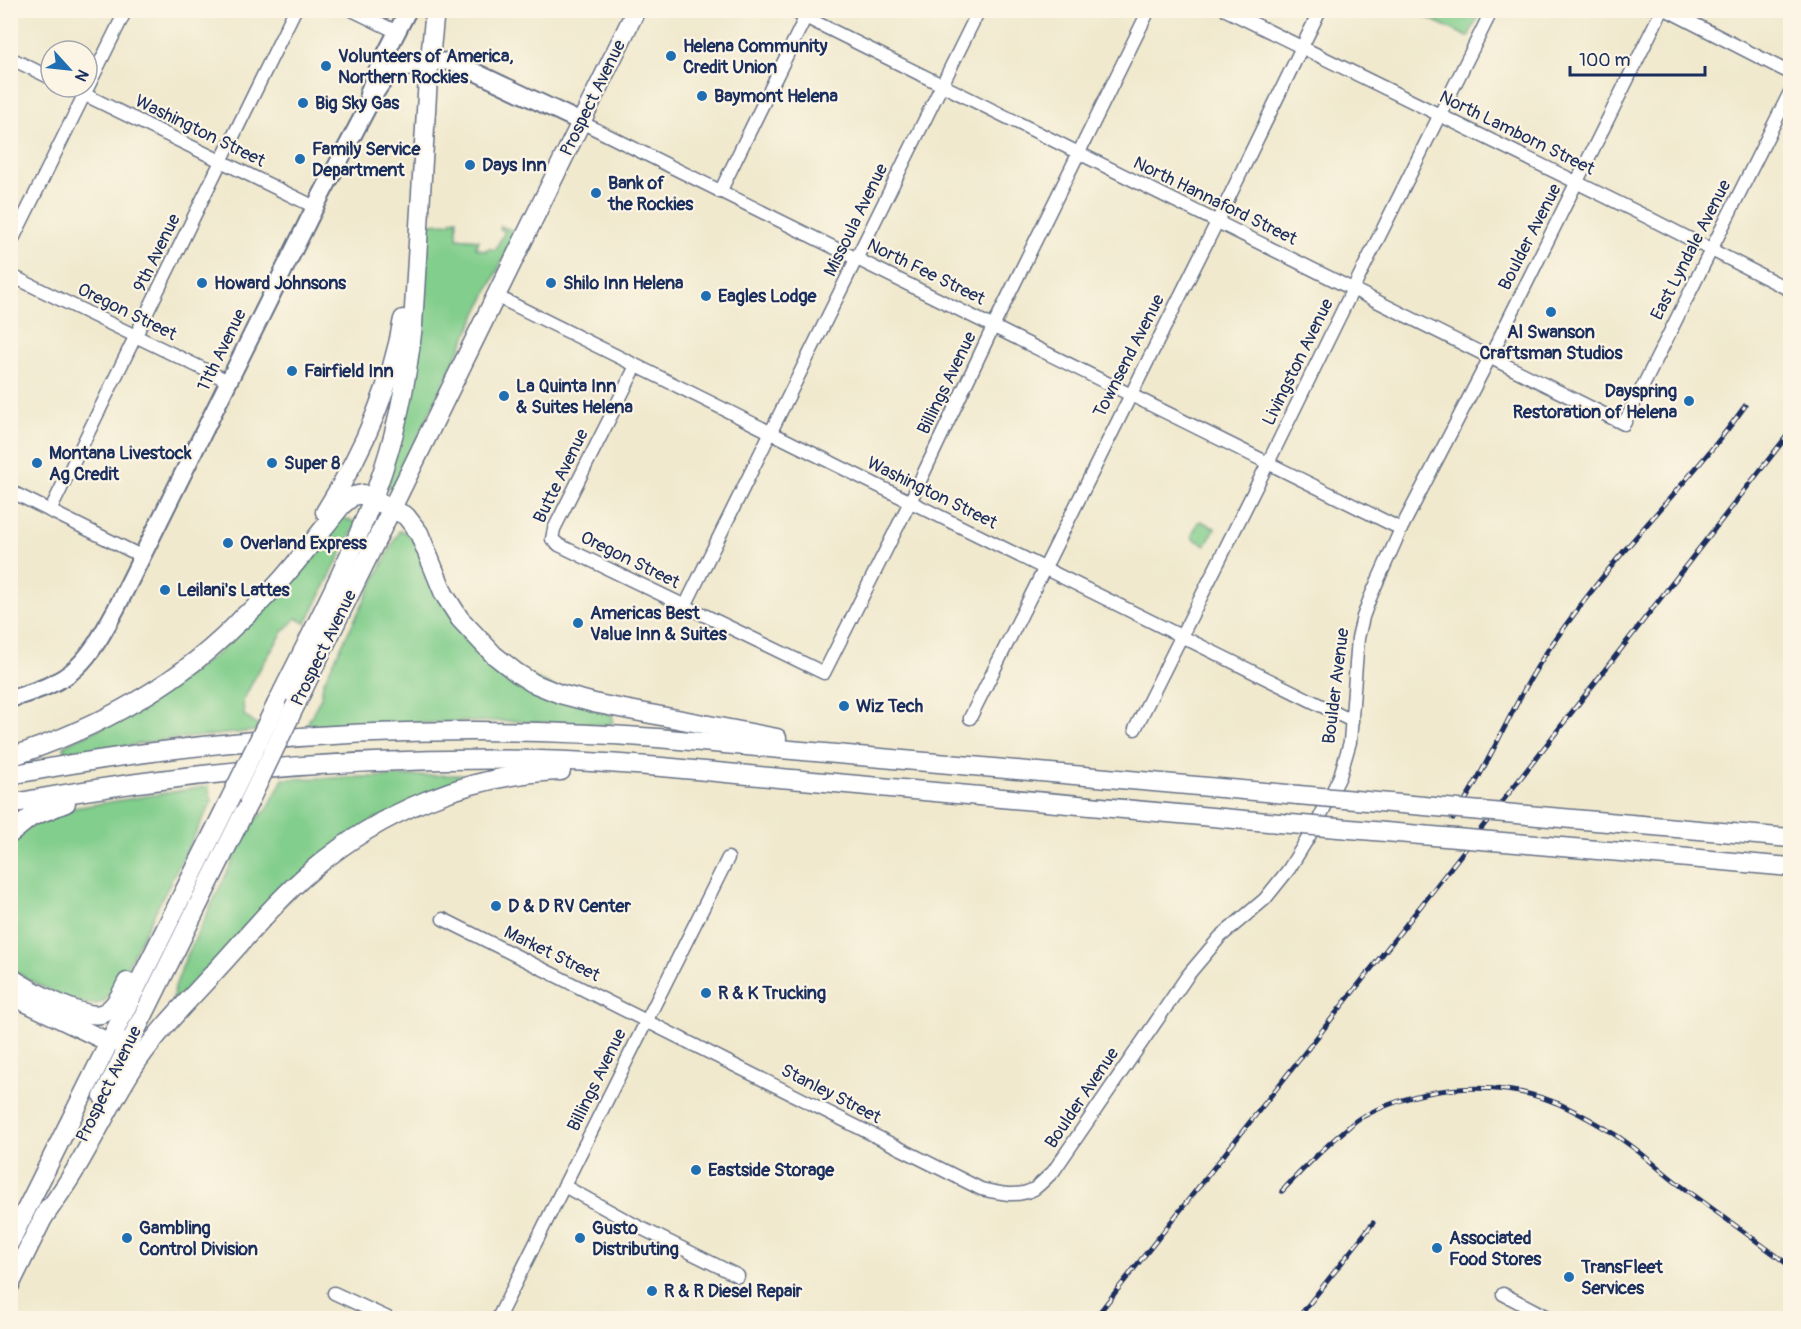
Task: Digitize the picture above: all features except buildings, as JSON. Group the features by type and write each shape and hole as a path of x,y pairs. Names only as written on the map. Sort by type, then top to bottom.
{"highway":[{"name":"Prospect Avenue","path":"10,1242 276,705 352,549 373,499 392,440 405,383 412,335 435,10"},
{"name":"Prospect Avenue","path":"10,1284 249,802 636,10"},
{"path":"238,623 314,530 337,493 366,436 394,360 419,238"},
{"path":"10,757 75,733 128,706 177,673 263,601 284,579 345,501 361,494 406,516 419,534 444,594 460,619 494,654 525,678 579,699 792,741 821,752"},
{"path":"10,775 184,748 293,737 491,730 590,733 1791,838"},
{"path":"10,804 178,777 309,764 409,760 541,760 650,767 1791,867"},
{"path":"43,1218 74,1172 125,1080 147,1048 273,908 299,882 338,850 365,831 410,807 482,782 540,772 571,770 644,772 650,767"},
{"path":"10,834 31,818 54,807 178,777"},
{"path":"10,977 43,996 77,1011 94,1015 107,1011 119,997 168,901 208,844"},
{"path":"10,995 110,1042 118,1042 129,1037 138,1026"}],"main road":[{"name":"11th Avenue","path":"356,130 375,75 408,10"},
{"name":"North Fee Street","path":"430,63 454,62 581,122"},
{"name":"11th Avenue","path":"10,699 34,692 59,680 81,663 97,643 315,207 374,95 386,79 403,69 430,63"}],"street":[{"path":"99,66 126,10"},
{"name":"9th Avenue","path":"50,511 295,10"},
{"path":"352,10 397,32"},
{"name":"North Hannaford Street","path":"790,10 807,14 942,86 1624,424"},
{"name":"Missoula Avenue","path":"685,606 979,10"},
{"name":"Billings Avenue","path":"824,673 910,502 993,327 1149,10"},
{"name":"North Lamborn Street","path":"1226,10 1791,290"},
{"name":"Townsend Avenue","path":"970,718 1320,10"},
{"name":"Livingston Avenue","path":"1135,729 1492,10"},
{"name":"Boulder Avenue","path":"1002,1194 1029,1191 1053,1172 1188,975 1220,937 1266,899 1289,869 1316,825 1340,776 1350,742 1358,638 1363,617 1401,529 1577,184 1662,10"},
{"path":"1668,10 1791,73"},
{"path":"720,192 807,14"},
{"path":"10,58 39,72"},
{"name":"East Lyndale Avenue","path":"1624,424 1791,92"},
{"path":"10,245 83,99"},
{"name":"Washington Street","path":"93,99 315,207"},
{"name":"North Fee Street","path":"581,122 1401,529"},
{"name":"Oregon Street","path":"10,274 228,381"},
{"name":"Washington Street","path":"496,296 1352,721"},
{"name":"Butte Avenue","path":"552,538 554,529 636,366"},
{"path":"10,491 141,556"},
{"name":"Oregon Street","path":"552,538 559,545 824,673"},
{"name":"Billings Avenue","path":"498,1318 728,858"},
{"name":"Market Street","path":"443,919 646,1020"},
{"name":"Stanley Street","path":"646,1020 981,1189 1002,1194"},
{"path":"564,1186 635,1225 738,1276"},
{"path":"334,1293 388,1318"},
{"path":"1503,1294 1549,1318"}],"green space":[{"path":"1413,11 1481,11 1468,37"},
{"path":"457,219 457,238 479,240 476,248 486,251 488,248 495,250 505,231 500,229 501,226 516,232 393,489 385,485 426,224 450,223"},
{"path":"338,516 357,523 306,623 296,618 283,632 243,701 244,715 258,726 255,731 156,741 65,756 64,745 134,713 218,653"},
{"path":"1201,521 1215,528 1206,545 1193,539 1192,535 1198,522"},
{"path":"399,531 406,532 411,537 483,653 610,714 613,718 612,723 606,725 504,721 306,726 321,697 323,683"},
{"path":"495,774 373,820 175,1007 172,1002 174,990 184,962 245,835 255,820 267,810 283,779"},
{"path":"208,786 212,801 115,990 107,998 96,1004 77,1001 52,992 11,969 10,844 25,829 61,810"}],"railway":[{"path":"1453,819 1555,640 1626,548 1706,456 1745,406"},
{"path":"1095,1318 1431,893 1790,432"},
{"path":"1282,1191 1320,1152 1355,1121 1387,1106 1439,1091 1467,1088 1521,1092 1547,1099 1572,1110 1612,1133 1790,1266"},
{"path":"1298,1318 1373,1223"}],"place":[{"name":"Helena Community Credit Union","path":"671,56"},
{"name":"Volunteers of America, Northern Rockies","path":"326,66"},
{"name":"Baymont Helena","path":"702,96"},
{"name":"Big Sky Gas","path":"303,103"},
{"name":"Family Service Department","path":"300,159"},
{"name":"Days Inn","path":"470,165"},
{"name":"Bank of the Rockies","path":"596,193"},
{"name":"Howard Johnsons","path":"202,283"},
{"name":"Shilo Inn Helena","path":"551,283"},
{"name":"Eagles Lodge","path":"706,296"},
{"name":"Al Swanson Craftsman Studios","path":"1551,312"},
{"name":"Fairfield Inn","path":"292,371"},
{"name":"La Quinta Inn & Suites Helena","path":"504,396"},
{"name":"Dayspring Restoration of Helena","path":"1689,401"},
{"name":"Montana Livestock Ag Credit","path":"37,463"},
{"name":"Super 8","path":"272,463"},
{"name":"Overland Express","path":"228,543"},
{"name":"Leilani's Lattes","path":"165,590"},
{"name":"Americas Best Value Inn & Suites","path":"578,623"},
{"name":"Wiz Tech","path":"844,706"},
{"name":"D & D RV Center","path":"496,906"},
{"name":"R & K Trucking","path":"706,993"},
{"name":"Eastside Storage","path":"696,1170"},
{"name":"Gambling Control Division","path":"127,1238"},
{"name":"Gusto Distributing","path":"580,1238"},
{"name":"Associated Food Stores","path":"1437,1248"},
{"name":"TransFleet Services","path":"1569,1277"},
{"name":"R & R Diesel Repair","path":"652,1291"}]}
